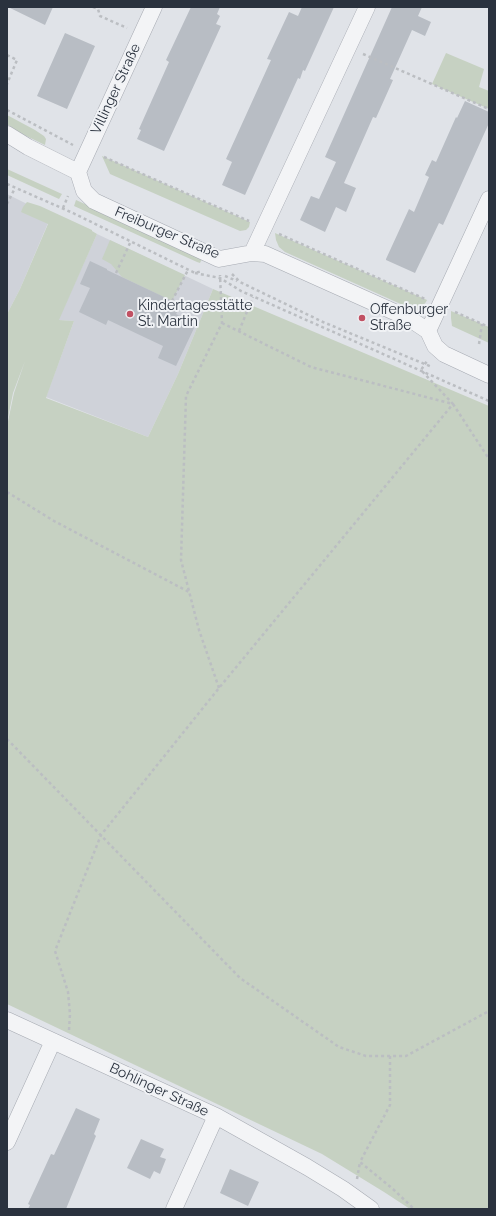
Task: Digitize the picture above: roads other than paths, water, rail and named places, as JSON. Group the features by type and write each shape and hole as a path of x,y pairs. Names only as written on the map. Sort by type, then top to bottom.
{"street":[{"name":"Villinger Straße","path":"78,172 154,7"},
{"path":"252,253 367,7"},
{"path":"7,134 28,147 78,172"},
{"name":"Freiburger Straße","path":"78,172 84,191 94,201 216,267 252,253 265,254 410,319 428,331"},
{"path":"489,199 428,331 435,346 444,354 489,375"},
{"name":"Bohlinger Straße","path":"7,1020 216,1116 307,1167 343,1189 371,1209"},
{"path":"7,1142 53,1041"},
{"path":"174,1209 216,1116"}],"place":[{"name":"Kindertagesstätte St. Martin","path":"130,314"},
{"name":"Offenburger Straße","path":"362,318"}]}
